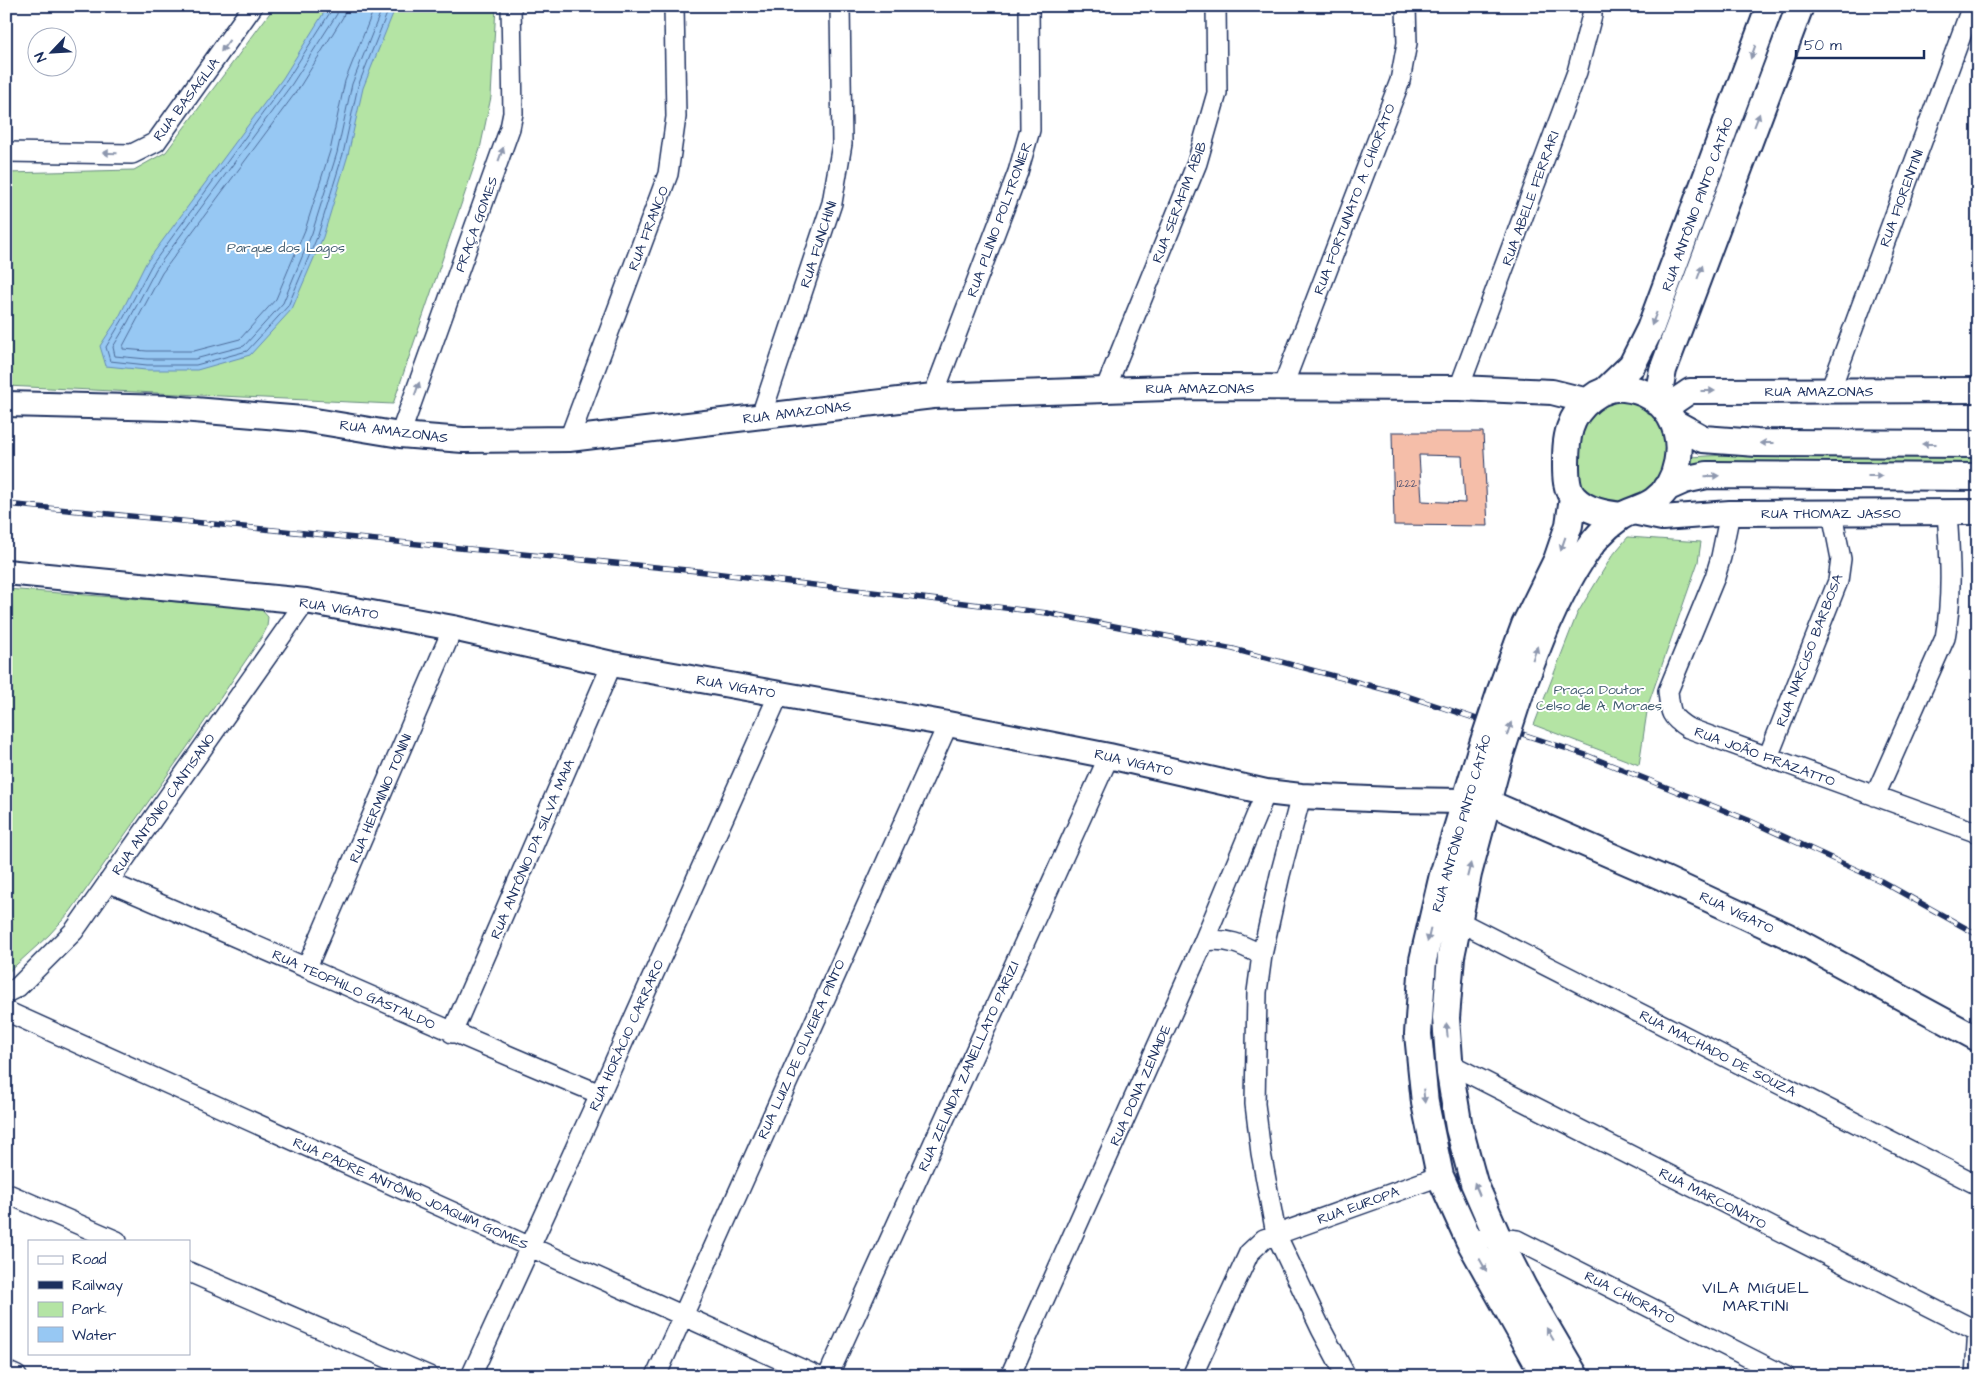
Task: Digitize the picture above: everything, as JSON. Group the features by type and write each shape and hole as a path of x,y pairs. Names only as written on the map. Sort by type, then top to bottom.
{"main road":[{"name":"RUA ANTÔNIO PINTO CATÃO","path":"1597,396 1632,365 1650,329 1770,6"},
{"name":"RUA ANTÔNIO PINTO CATÃO","path":"1665,411 1663,370 1800,6"},
{"path":"1978,444 1748,442 1703,439 1637,390 1621,388 1597,396 1583,405 1570,427 1566,453 1568,489 1573,497 1584,506 1604,514 1644,504 1684,480 1708,475 1978,477"},
{"path":"1644,504 1674,474 1679,452 1678,436 1665,411"},
{"name":"RUA ANTÔNIO PINTO CATÃO","path":"1545,1376 1469,1240 1440,1176 1425,1103 1418,1034 1424,960 1442,876 1476,802 1509,696 1525,625 1558,560 1569,525 1573,497"},
{"name":"RUA ANTÔNIO PINTO CATÃO","path":"1509,696 1576,568 1597,536 1644,504"},
{"name":"RUA ANTÔNIO PINTO CATÃO","path":"1476,802 1468,874 1451,956 1446,1018 1459,1128 1474,1183 1498,1238 1523,1287 1575,1376"}],"street":[{"name":"RUA BASAGLIA","path":"6,152 132,154 156,142 254,6"},
{"name":"PRAÇA GOMES","path":"400,435 510,128 513,113 511,6"},
{"name":"RUA FRANCO","path":"569,439 668,174 676,117 674,6"},
{"name":"RUA FUNCHINI","path":"761,416 832,203 842,144 840,6"},
{"name":"RUA PLÍNIO POLTRONIER","path":"934,396 1018,172 1030,130 1029,6"},
{"name":"RUA SERAFIM ABIB","path":"1105,390 1197,163 1217,93 1216,6"},
{"name":"RUA FORTUNATO A. CHIORATO","path":"1282,388 1400,81 1407,43 1406,6"},
{"name":"RUA ABELE FERRARI","path":"1460,388 1577,72 1592,15 1592,6"},
{"name":"RUA FIORENTINI","path":"1830,391 1972,6"},
{"name":"RUA AMAZONAS","path":"6,404 170,408 303,419 400,435 463,440 569,439 934,396 1198,387 1460,388 1597,396"},
{"name":"RUA AMAZONAS","path":"1665,411 1690,391 1978,390"},
{"name":"RUA THOMAZ JASSO","path":"1644,504 1656,517 1685,517 1730,513 1978,512"},
{"path":"1875,796 1945,638 1950,612 1951,569 1947,512"},
{"name":"RUA JOÃO FRAZATTO","path":"1730,513 1721,557 1668,691 1669,706 1674,719 1688,728 1978,833"},
{"name":"RUA NARCISO BARBOSA","path":"1768,757 1838,582 1841,559 1832,513"},
{"name":"RUA VIGATO","path":"6,572 306,601 453,628 612,664 948,724 1109,756 1266,792 1301,796 1476,802 1663,878 1788,936 1978,1039"},
{"name":"RUA ANTÔNIO CANTISANO","path":"6,993 18,987 74,931 306,601"},
{"name":"RUA HERMÍNIO TONINI","path":"307,967 453,628"},
{"name":"RUA ANTÔNIO DA SILVA MAIA","path":"452,1033 612,664"},
{"name":"RUA HORÁCIO CARRARO","path":"471,1376 779,694"},
{"name":"RUA LUIZ DE OLIVEIRA PINTO","path":"656,1376 948,724"},
{"name":"RUA ZELINDA ZANELLATO PARIZI","path":"828,1376 1109,756"},
{"name":"RUA DONA ZENAIDE","path":"1010,1376 1204,942 1266,792"},
{"path":"1301,796 1280,875 1262,955 1257,992 1255,1104 1261,1152 1276,1234 1321,1329 1346,1376"},
{"name":"RUA TEOPHILO GASTALDO","path":"108,882 307,967 452,1033 600,1094"},
{"name":"RUA MACHADO DE SOUZA","path":"1458,921 1978,1185"},
{"path":"1204,942 1219,939 1231,941 1262,955"},
{"name":"RUA PADRE ANTÔNIO JOAQUIM GOMES","path":"6,1011 816,1376"},
{"name":"RUA MARCONATO","path":"1450,1064 1977,1331"},
{"name":"RUA EUROPA","path":"1192,1376 1249,1253 1264,1239 1440,1176"},
{"path":"6,1193 115,1240"},
{"name":"RUA CHIORATO","path":"1469,1240 1498,1238 1517,1240 1785,1376"},
{"path":"190,1272 429,1376"},
{"path":"1975,1376 1978,1327"},
{"path":"6,1371 17,1376"}],"green space":[{"name":"Parque dos Lagos","path":"275,6 496,6 491,97 480,149 393,404 6,386 6,173 134,170 166,152"},
{"path":"1621,397 1656,409 1671,437 1659,487 1631,505 1597,502 1584,490 1575,472 1582,429 1590,412"},
{"path":"1761,453 1978,454 1978,471 1686,472 1690,457"},
{"name":"Praça Doutor Celso de A. Moraes","path":"1628,537 1701,542 1698,562 1648,705 1639,765 1534,725 1577,614 1612,556"},
{"path":"6,589 260,608 268,617 267,627 263,635 188,746 70,912 49,935 6,974"}],"water":[{"path":"328,6 396,6 363,88 348,155 323,237 292,309 250,355 197,370 146,370 106,366 100,346 119,317 146,263 283,78"}],"building":[{"path":"1392,432 1483,432 1488,526 1394,525","holes":["1419,455 1462,456 1465,503 1422,501"]}],"railway":[{"path":"6,504 697,571 1047,613 1233,649 1398,693 1586,755 1748,820 1881,881 1978,935"}],"district":[{"name":"VILA MIGUEL MARTINI","path":"1756,1296"}]}
